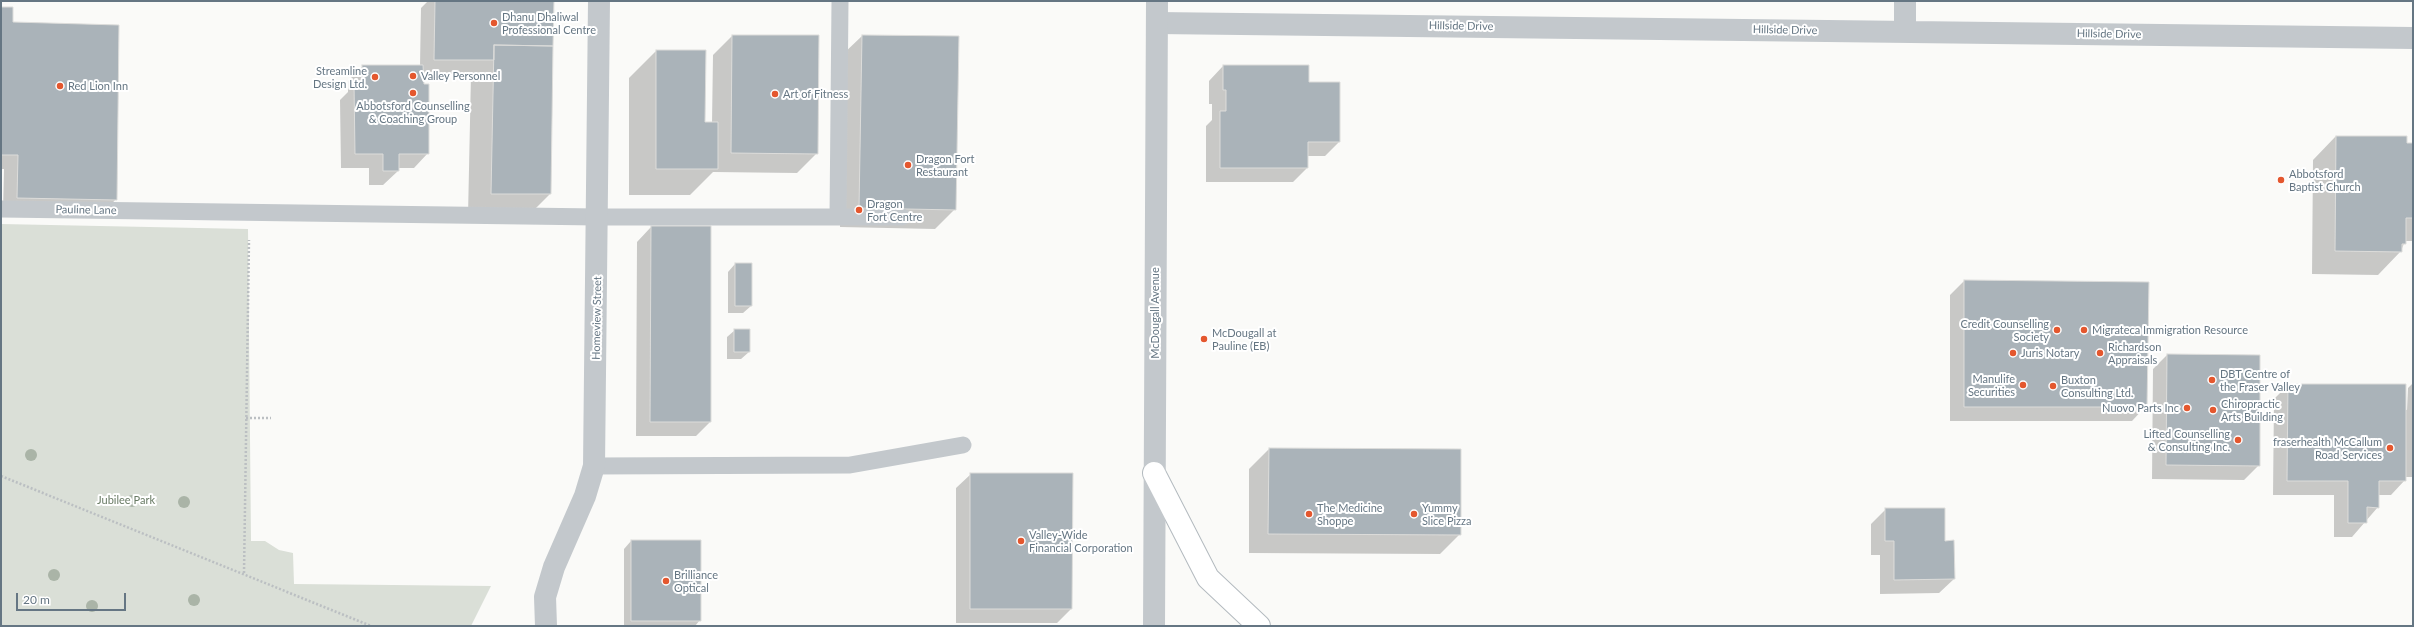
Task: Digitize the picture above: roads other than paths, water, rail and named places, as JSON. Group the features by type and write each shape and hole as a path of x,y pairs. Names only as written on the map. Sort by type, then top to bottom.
{"main road":[{"path":"1154,473 1208,578 1259,626"}],"street":[{"name":"Homeview Street","path":"546,626 545,597 554,567 585,496 594,466 598,217 599,1"},
{"name":"McDougall Avenue","path":"1154,626 1157,1"},
{"path":"1905,1 1905,31"},
{"name":"Hillside Drive","path":"1157,23 2413,38"}],"lane":[{"path":"838,217 840,1"},
{"name":"Pauline Lane","path":"1,209 598,217 902,217"},
{"path":"594,466 850,465 963,445"}],"place":[{"name":"Dhanu Dhaliwal Professional Centre","path":"494,23"},
{"name":"Valley Personnel","path":"413,76"},
{"name":"Streamline Design Ltd.","path":"375,77"},
{"name":"Red Lion Inn","path":"60,86"},
{"name":"Abbotsford Counselling & Coaching Group","path":"413,93"},
{"name":"Art of Fitness","path":"775,94"},
{"name":"Dragon Fort Restaurant","path":"908,165"},
{"name":"Abbotsford Baptist Church","path":"2281,180"},
{"name":"Dragon Fort Centre","path":"859,210"},
{"name":"Credit Counselling Society","path":"2057,330"},
{"name":"Migrateca Immigration Resource","path":"2084,330"},
{"name":"McDougall at Pauline (EB)","path":"1204,339"},
{"name":"Juris Notary","path":"2013,353"},
{"name":"Richardson Appraisals","path":"2100,353"},
{"name":"DBT Centre of the Fraser Valley","path":"2212,380"},
{"name":"Manulife Securities","path":"2023,385"},
{"name":"Buxton Consulting Ltd.","path":"2053,386"},
{"name":"Nuovo Parts Inc","path":"2187,408"},
{"name":"Chiropractic Arts Building","path":"2213,410"},
{"name":"Lifted Counselling & Consulting Inc.","path":"2238,440"},
{"name":"fraserhealth McCallum Road Services","path":"2390,448"},
{"name":"The Medicine Shoppe","path":"1309,514"},
{"name":"Yummy Slice Pizza","path":"1414,514"},
{"name":"Valley-Wide Financial Corporation","path":"1021,541"},
{"name":"Brilliance Optical","path":"666,581"}],"park label":[{"name":"Jubilee Park","path":"126,500"}]}
